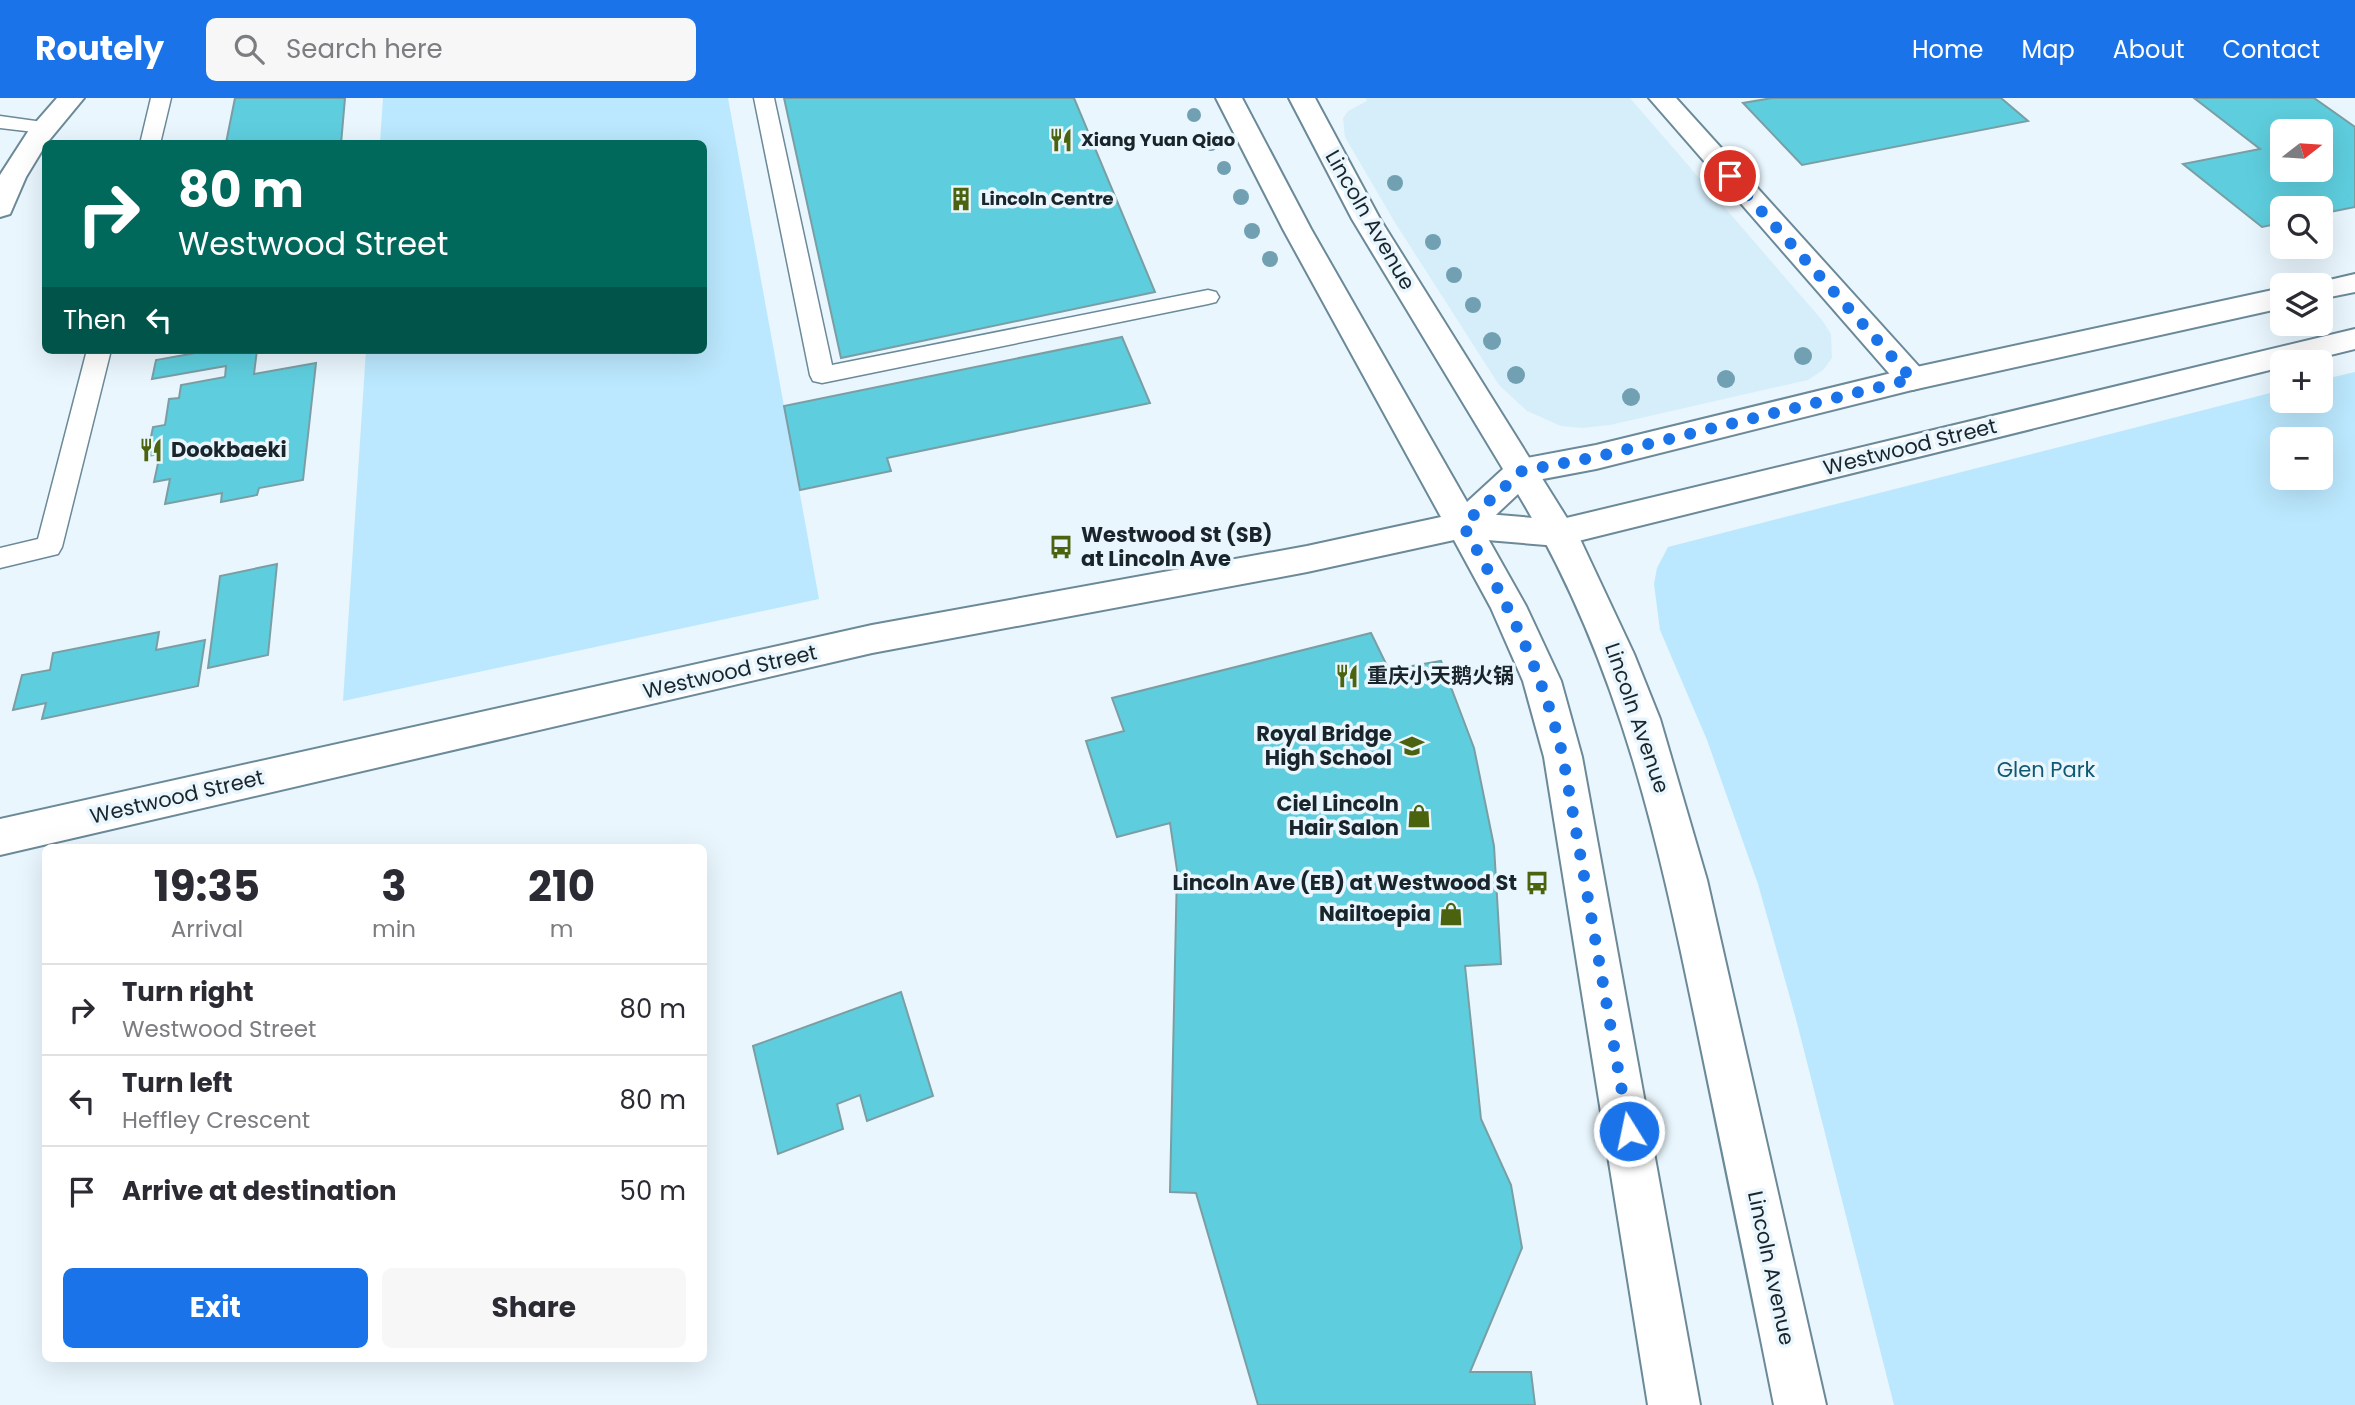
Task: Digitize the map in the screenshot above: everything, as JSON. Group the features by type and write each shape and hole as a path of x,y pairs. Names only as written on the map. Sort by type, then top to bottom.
{"main road":[{"path":"0,208 7,186 25,152 43,127 71,98"},
{"path":"1229,98 1297,229 1528,646 1551,707 1563,757 1629,1131 1674,1405"},
{"name":"Lincoln Avenue","path":"1301,98 1366,219 1558,533 1590,594 1641,719 1668,810 1709,974 1800,1405"},
{"path":"1662,98 1912,379"},
{"path":"2333,287 2355,283"},
{"path":"1463,525 1522,471 1596,457 1912,379 2270,301"},
{"name":"Westwood Street","path":"0,837 872,639 1307,559 1463,525 1558,533 2355,339"}],"lane":[{"path":"151,140 161,98"},
{"path":"764,98 822,375 1208,297"},
{"path":"0,122 43,127"},
{"path":"0,558 49,547 98,354"}],"shaded area":[{"path":"1366,98 1630,98 1822,320 1831,334 1832,358 1823,370 1808,380 1610,425 1582,428 1561,426 1527,411 1499,385 1394,221 1345,137 1343,118 1348,111 1367,101"}],"green space":[{"path":"383,98 728,98 819,599 343,701 366,354 707,354 707,140 380,140"},
{"name":"Glen Park","path":"2355,372 2355,1405 1894,1405 1796,1019 1758,884 1707,740 1660,630 1654,584 1657,568 1668,547 2270,393 2270,413 2333,413 2333,377"}],"building":[{"path":"235,98 345,98 341,140 227,140"},
{"name":"Lincoln Centre","path":"784,98 1074,98 1155,292 841,358"},
{"path":"1772,98 2001,98 2028,121 1802,165 1743,103"},
{"path":"2194,98 2314,98 2355,127 2355,207 2333,211 2333,196 2270,196 2270,225 2262,227 2183,164 2260,149"},
{"path":"1122,337 1150,403 887,458 891,471 800,490 784,406"},
{"path":"190,354 256,354 254,374 316,363 303,480 259,488 257,495 221,502 222,493 165,504 170,479 154,482 160,454 147,456 153,427 165,425 169,399 179,398 181,385 225,377 226,366 152,379 156,360"},
{"path":"277,564 268,655 208,668 220,576"},
{"path":"159,632 156,650 205,640 198,686 42,719 46,703 13,710 22,675 50,670 53,653"},
{"path":"1371,633 1389,670 1441,661 1474,748 1494,846 1501,964 1465,966 1481,1119 1511,1185 1522,1248 1470,1372 1531,1372 1535,1405 1258,1405 1196,1193 1170,1192 1177,870 1170,823 1117,837 1086,741 1124,731 1112,698"},
{"path":"901,992 933,1096 867,1121 860,1095 837,1104 843,1129 778,1154 753,1046"}],"place":[{"name":"Xiang Yuan Qiao","path":"1061,140"},
{"name":"Lincoln Centre","path":"961,199"},
{"name":"Dookbaeki","path":"151,450"},
{"name":"Westwood St (SB) at Lincoln Ave","path":"1061,547"},
{"name":"重庆小天鹅火锅","path":"1347,676"},
{"name":"Royal Bridge High School","path":"1412,746"},
{"name":"Ciel Lincoln Hair Salon","path":"1419,816"},
{"name":"Lincoln Ave (EB) at Westwood St","path":"1537,883"},
{"name":"Nailtoepia","path":"1451,914"}],"route":[{"path":"1629,1131 1563,757 1551,707 1528,646 1463,525 1522,471 1596,457 1912,379 1730,176"}]}
